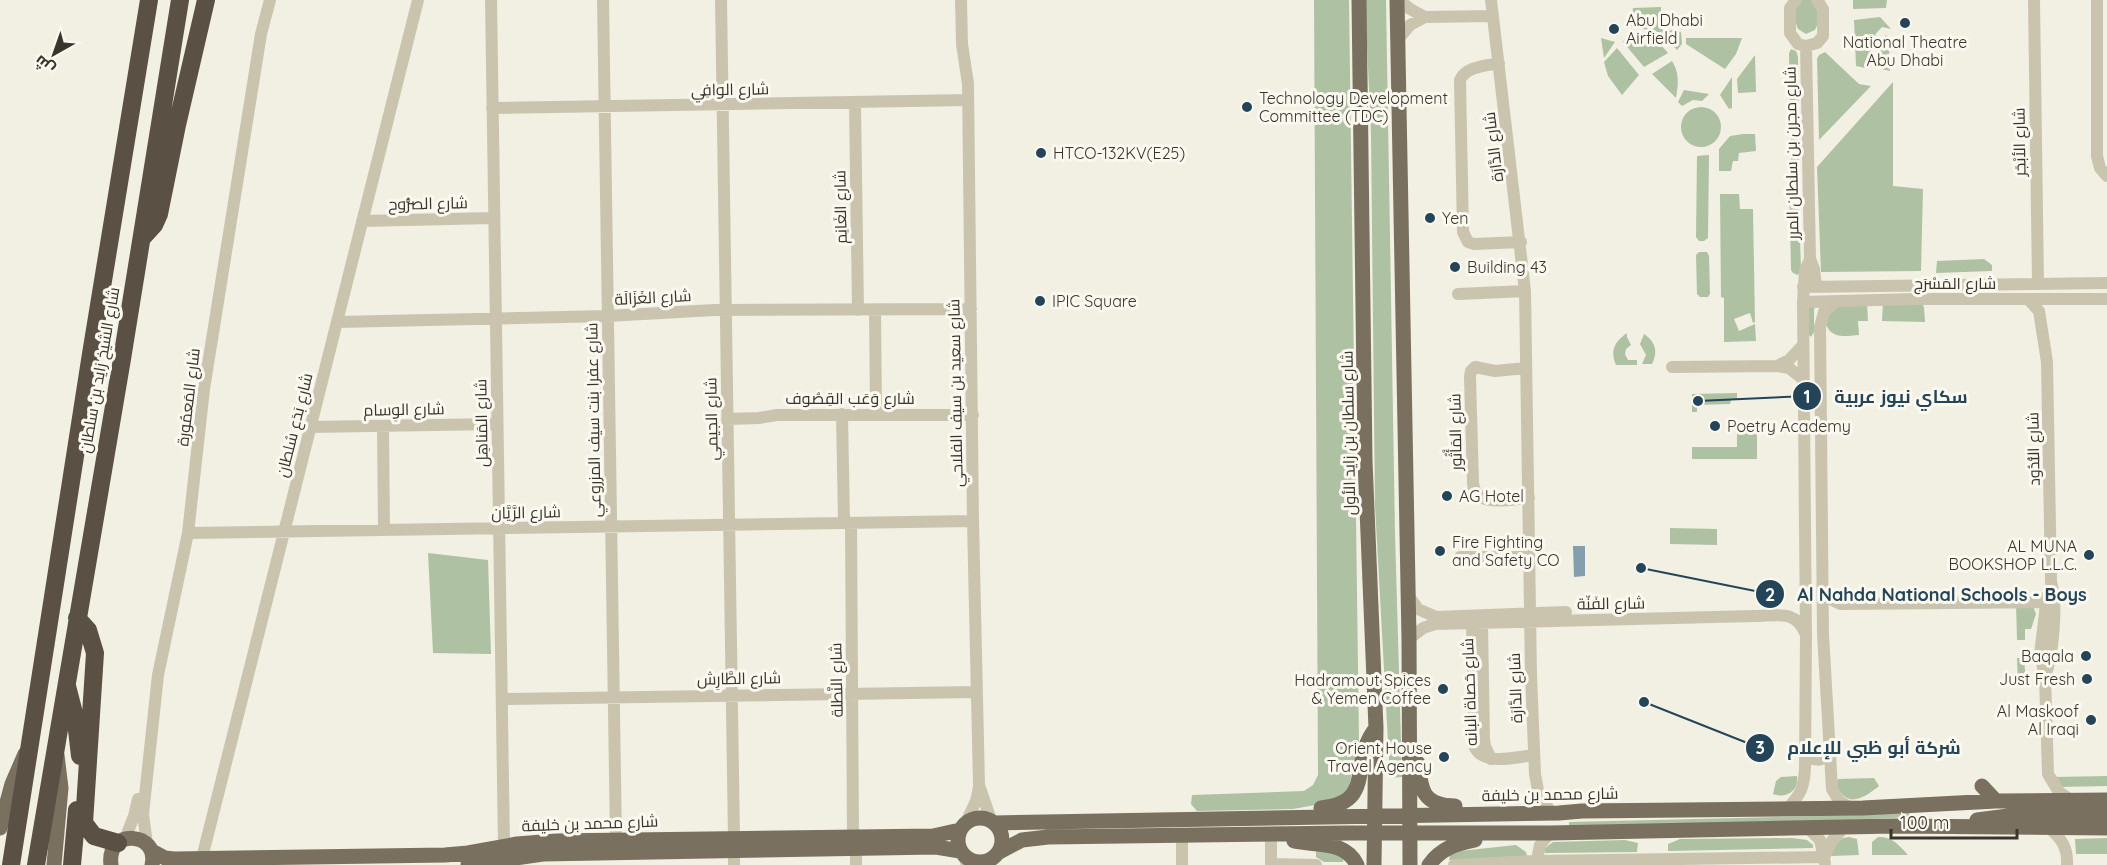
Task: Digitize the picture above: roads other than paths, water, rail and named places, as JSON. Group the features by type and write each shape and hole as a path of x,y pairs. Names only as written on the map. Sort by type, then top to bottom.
{"highway":[{"name":"شارع الشيخ زايد بن سلطان","path":"10,865 149,0"},
{"name":"شارع الشيخ زايد بن سلطان","path":"36,865 180,0"},
{"path":"141,238 154,225 159,214 206,0"},
{"path":"77,618 88,630 94,653 84,823 94,836 121,841"},
{"path":"66,683 74,708 80,749 72,865"}],"main road":[{"name":"شارع سلطان بن زايد الأول","path":"1359,0 1365,461 1376,728 1374,865"},
{"path":"1398,0 1409,639 1410,865"},
{"path":"1271,818 1290,812 1338,805 1350,798 1358,786 1364,747 1376,728"},
{"path":"1409,732 1416,746 1421,787 1430,800 1441,805 1489,807 1505,813"},
{"name":"شارع الشيخ زايد بن سلطان","path":"0,828 12,784 31,744"},
{"name":"شارع الشيخ زايد بن سلطان","path":"54,865 62,788 55,746"},
{"path":"1982,786 1996,801"},
{"name":"شارع محمد بن خليفة","path":"993,821 1552,813 1582,810 1787,809 2104,799"},
{"path":"1443,833 1436,825 1438,818 1444,814"},
{"path":"1961,827 1984,819 2016,815 2107,814"},
{"path":"991,859 1002,846 1001,833 993,821 978,817 963,826 957,840 964,857 979,862 991,859 1014,843 1031,838 1808,828 2107,828"},
{"name":"شارع محمد بن خليفة","path":"468,865 543,854 734,851 933,836 963,826"},
{"path":"2066,827 2082,835 2107,836"},
{"path":"1429,865 1440,853 1451,846 1511,833"},
{"path":"1271,834 1293,841 1340,848 1350,854 1357,865"},
{"name":"شارع محمد بن خليفة","path":"121,841 139,839 150,853 165,858 445,855 542,841 616,840 734,851"},
{"path":"111,865 111,853 121,841"},
{"name":"شارع محمد بن خليفة","path":"854,842 936,847 964,857"}],"street":[{"name":"شارع المَعمُورة","path":"261,34 262,0"},
{"name":"شارع المَعمُورة","path":"150,853 143,820 147,763 158,675 188,533 204,389 261,34 270,0"},
{"name":"شارع بَدَع سُلطان","path":"202,858 417,0"},
{"name":"شارع المَناهِل","path":"491,0 504,846"},
{"name":"شارع عفرا بنت سيف المزروعي","path":"603,0 616,840"},
{"name":"شارع الجيمي","path":"721,0 734,851"},
{"name":"شارع سعيد بن سيف الفلاحي","path":"961,0 962,44 968,76 973,521 979,785 976,801 963,826"},
{"path":"1398,0 1425,17 1493,16"},
{"name":"شارع الدَّارَة","path":"1491,0 1525,291 1534,756 1537,789 1543,803 1552,813"},
{"name":"شارع الأبْجَر","path":"2034,0 2038,284"},
{"path":"2097,0 2097,156 2100,168 2107,176"},
{"path":"1792,3 1792,37 1798,44 1806,46 1817,43 1822,36 1823,9 1819,1"},
{"path":"1399,38 1410,26 1425,17"},
{"name":"شارع مجرن بن سلطان المرر","path":"1787,809 1797,799 1804,785 1805,751 1803,302 1810,287 1805,271 1810,259 1806,46"},
{"path":"1499,63 1468,70 1462,74 1460,80 1462,232 1465,239 1474,244 1521,242"},
{"name":"شارع الوافِي","path":"492,108 855,104 968,100"},
{"name":"شارع الغَانِم","path":"855,104 858,310"},
{"name":"شارع الصُّرُوح","path":"362,221 494,218"},
{"name":"شارع المَسْرَج","path":"1810,287 2107,283"},
{"path":"2090,284 2090,299"},
{"path":"1890,300 1894,292 1891,286"},
{"path":"1458,294 1525,291"},
{"name":"شارع النُّدُود","path":"2028,299 2037,307 2040,316 2048,378 2051,582 2050,657 2045,677 2047,754 2051,780 2059,792 2071,800"},
{"path":"2040,316 2053,299"},
{"name":"شارع المَسْرَج","path":"1803,302 2107,299"},
{"path":"1835,302 1827,308 1822,317 1819,354 1823,619 1832,789 1839,801 1851,807"},
{"name":"شارع الغَزَالَة","path":"337,322 726,311 971,309"},
{"path":"874,310 876,413"},
{"path":"1777,366 1803,349 1819,354"},
{"path":"1672,367 1777,366 1789,368 1803,379"},
{"name":"شارع المَأْثُور","path":"1526,368 1495,370 1475,367 1470,377 1475,493 1489,500 1528,498"},
{"name":"شارع وَعَب القِصُوف","path":"728,419 777,415 876,413 973,415"},
{"name":"شارع النَّطلة","path":"842,414 853,693 856,865"},
{"name":"شارع الوِسام","path":"310,427 497,424"},
{"path":"383,426 384,530"},
{"name":"شارع الرَّيَّان","path":"188,533 973,521"},
{"path":"1460,557 1529,557"},
{"path":"1823,591 1828,598 1840,604 2050,602"},
{"name":"شارع الفَنّة","path":"1407,593 1418,609 1436,617 1786,616 1798,620 1806,637"},
{"path":"1823,619 1828,612 1840,604"},
{"name":"شارع الفَنّة","path":"1409,639 1418,631 1434,624 1477,623 1566,612"},
{"name":"شارع حَصاة البانه","path":"1477,623 1475,745 1481,756 1491,759 1534,756"},
{"name":"شارع الطَّارِش","path":"502,699 976,692"},
{"path":"1805,751 1810,758 1817,760 1825,758 1830,751"},
{"name":"شارع المَعمُورة","path":"121,841 134,816 147,763"},
{"name":"شارع سعيد بن سيف الفلاحي","path":"979,785 993,821"},
{"path":"1808,828 1820,840 1825,861"},
{"path":"1825,861 1832,841 1844,828"},
{"path":"2049,828 2059,836 2065,846 2067,865"},
{"path":"1511,833 1527,843 1536,863"},
{"path":"1536,863 1540,846 1550,833"},
{"path":"1271,834 1271,865 1308,863 1316,865"},
{"path":"1182,835 1182,865"},
{"path":"1454,865 1825,861"}],"water":[{"path":"1573,546 1585,546 1585,576 1574,577"}],"place":[{"name":"National Theatre Abu Dhabi","path":"1905,23"},
{"name":"Abu Dhabi Airfield","path":"1614,29"},
{"name":"Technology Development Committee (TDC)","path":"1247,107"},
{"name":"HTCO-132KV(E25)","path":"1041,153"},
{"name":"Yen","path":"1430,218"},
{"name":"Building 43","path":"1455,267"},
{"name":"IPIC Square","path":"1040,301"},
{"name":"سكاي نيوز عربية","path":"1698,401"},
{"name":"Poetry Academy","path":"1715,426"},
{"name":"AG Hotel","path":"1447,496"},
{"name":"Fire Fighting and Safety CO","path":"1440,551"},
{"name":"AL MUNA BOOKSHOP L.L.C.","path":"2089,555"},
{"name":"Al Nahda National Schools - Boys","path":"1641,568"},
{"name":"Baqala","path":"2086,656"},
{"name":"Just Fresh","path":"2087,679"},
{"name":"Hadramout Spices & Yemen Coffee","path":"1443,689"},
{"name":"شركة أبو ظبي للإعلام","path":"1644,702"},
{"name":"Al Maskoof Al Iraqi","path":"2091,720"},
{"name":"Orient House Travel Agency","path":"1444,757"}]}
